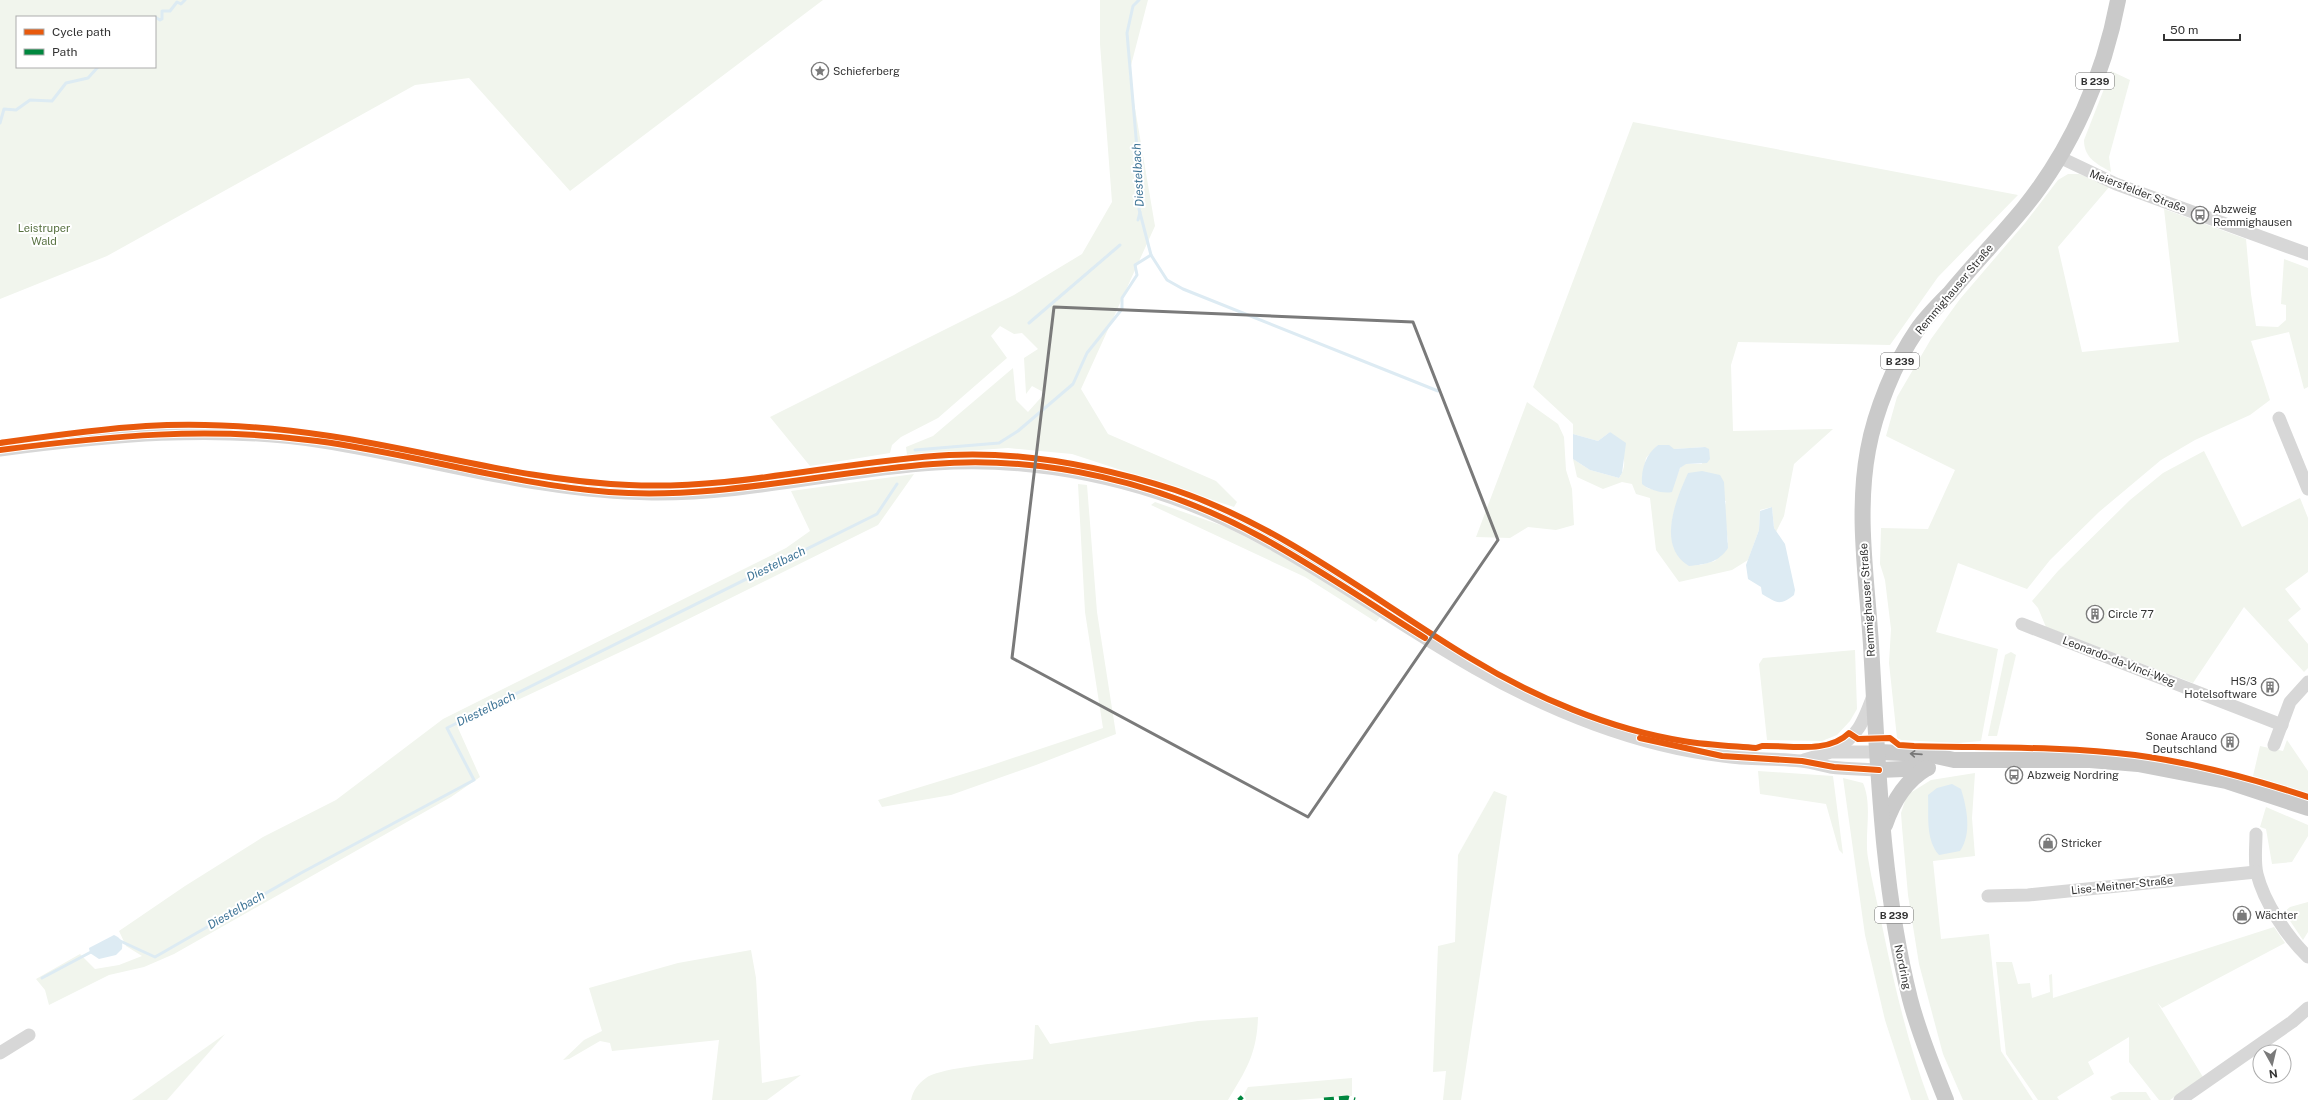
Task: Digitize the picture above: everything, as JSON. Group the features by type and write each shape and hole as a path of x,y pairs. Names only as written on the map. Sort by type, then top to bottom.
{"main road":[{"name":"Remmighauser Straße","path":"1879,770 1862,516 1862,489 1873,425 1886,388 1917,330 2024,207 2059,157 2080,118 2099,70 2113,29 2118,0"},
{"path":"1878,752 1927,754 1954,760 2090,760 2138,764 2226,781 2308,808"},
{"path":"1884,828 1890,810 1903,788 1915,775 1927,768 1954,760"},
{"path":"1879,770 1927,768"},
{"name":"B 239","path":"1879,770 1884,828"},
{"name":"Nordring","path":"1884,828 1897,940 1911,1000 1926,1049 1946,1100"}],"street":[{"name":"Meiersfelder Straße","path":"2059,157 2116,184 2308,254"},
{"path":"2279,418 2308,489"},
{"path":"0,450 124,435 185,432 252,434 320,442 566,487 651,494 750,488 899,467 937,464 975,462 1063,470 1109,479 1155,492 1208,511 1235,524 1335,580 1475,668 1512,688 1582,719 1652,742 1722,756 1802,761 1834,767 1879,770"},
{"name":"Leonardo-da-Vinci-Weg","path":"2022,624 2282,725"},
{"path":"2274,745 2290,702 2308,682"},
{"path":"1802,761 1830,752 1853,736 1863,723 1874,692"},
{"path":"1830,752 1878,752"},
{"path":"2256,834 2256,872 2273,911 2293,942 2308,957"},
{"name":"Lise-Meitner-Straße","path":"1988,896 2028,895 2256,872"},
{"path":"2180,1100 2297,1019 2308,1008"},
{"path":"0,1053 30,1035"}],"highlighted area":[{"path":"1054,307 1413,322 1498,540 1308,817 1012,658"}],"green space":[{"name":"Leistruper Wald","path":"0,0 823,0 570,191 469,78 415,85 107,256 0,299"},
{"path":"1100,0 1148,0 1129,73 1155,226 1081,389 1108,434 1216,481 1237,502 1234,507 1072,454 1008,448 907,455 906,447 933,436 1013,368 1016,400 1028,412 1045,393 1032,386 1026,394 1024,358 1038,349 1022,333 1014,334 1000,326 991,336 1007,358 938,418 901,437 892,445 890,453 810,466 770,417 1014,295 1082,254 1112,202 1100,44"},
{"path":"2111,71 2130,80 2109,157 2111,172 2092,160 2086,151 2084,140"},
{"path":"1633,122 2018,195 1938,277 1890,345 1738,342 1731,365 1733,431 1833,429 1794,464 1784,516 1776,532 1774,528 1772,507 1760,510 1759,530 1748,560 1732,570 1679,582 1656,550 1650,498 1636,494 1632,484 1622,482 1603,489 1577,477 1573,459 1590,470 1619,478 1624,466 1623,454 1610,432 1598,441 1573,434 1573,424 1533,387","holes":["1658,445 1674,449 1705,447 1702,464 1685,464 1680,468 1676,478 1656,490 1647,488 1642,479 1646,458","1682,489 1726,501 1724,509 1728,542 1715,561 1700,565 1674,548 1672,539 1672,524 1674,511"]},
{"path":"2068,174 2079,174 2110,186 2058,247 2082,352 2179,342 2164,209 2246,239 2251,294 2256,326 2278,327 2286,320 2286,305 2281,304 2284,259 2308,268 2308,387 2304,389 2289,332 2251,341 2270,400 2250,415 2195,440 2161,460 2099,512 2050,560 2027,589 1958,563 1936,632 1998,649 1981,741 1958,743 1901,740 1897,738 1889,663 1891,629 1885,580 1880,564 1881,528 1928,529 1955,470 1886,436 1897,397 1931,339 1960,299 2025,223 2058,180"},
{"path":"1527,402 1558,424 1564,437 1566,470 1572,489 1574,525 1556,530 1528,527 1510,538 1476,537"},
{"path":"2204,451 2242,527 2300,498 2308,518 2308,572 2285,589 2301,609 2288,620 2308,644 2308,668 2304,672 2244,607 2193,683 2046,627 2038,608 2032,601 2058,571 2130,500 2163,473"},
{"path":"914,474 878,525 646,640 458,728 480,777 451,797 174,954 144,967 109,975 49,1005 45,990 36,979 80,954 95,969 119,965 142,956 126,946 119,931 185,886 263,837 336,800 443,719 786,548 810,531 791,491"},
{"path":"1078,484 1087,485 1097,612 1116,734 1036,765 951,795 882,807 878,800 986,767 1103,728 1085,612"},
{"path":"1155,502 1226,527 1292,561 1381,616 1376,622 1305,577 1151,505"},
{"path":"1855,650 1857,709 1850,721 1837,735 1822,741 1767,740 1759,664 1763,658"},
{"path":"2011,652 2016,655 1997,736 1988,736 2005,655"},
{"path":"2287,740 2308,771 2308,793 2253,776 2260,746 2283,751"},
{"path":"1758,771 1833,776 1843,854 1839,850 1826,804 1760,794"},
{"path":"1975,773 1972,818 1975,856 1933,861 1941,939 1989,934 2001,1051 2033,1100 1963,1100 1943,1054 1919,964 1908,895 1901,813 1907,795 1931,780"},
{"path":"1843,778 1863,783 1866,792 1868,811 1867,849 1871,876 1903,1016 1921,1079 1929,1100 1911,1100 1885,1020 1865,935"},
{"path":"1494,791 1507,796 1461,1100 1443,1100 1446,1071 1433,1072 1438,946 1455,942 1458,855"},
{"path":"2266,807 2308,825 2308,836 2292,862 2272,864 2266,829 2260,827"},
{"path":"2308,902 2308,932 2303,940 2284,912 2290,907"},
{"path":"2274,927 2285,943 2162,1008 2157,1002 2203,1077 2170,1100 2159,1100 2129,1062 2129,1037 2088,1062 2094,1074 2057,1097 2059,1100 2038,1100 2006,1054 1996,962 2012,962 2018,984 2030,983 2032,998 2050,992 2049,975 2052,974 2053,998"},
{"path":"751,950 756,978 762,1083 801,1075 767,1100 712,1100 719,1040 612,1051 610,1043 600,1041 569,1059 563,1060 584,1040 602,1031 589,988 678,963"},
{"path":"1258,1017 1253,1052 1240,1080 1228,1100 911,1100 918,1085 926,1078 934,1074 960,1068 1033,1059 1035,1025 1038,1025 1050,1044 1198,1021"},
{"path":"225,1034 167,1100 132,1100"},
{"path":"1352,1078 1352,1096 1296,1100 1246,1100 1244,1094 1248,1087"},
{"path":"2120,1092 2146,1092 2151,1100 2112,1100 2110,1097"}],"shaded area":[{"path":"1610,432 1626,443 1622,473 1619,478 1590,470 1573,459 1573,434 1598,441"},
{"path":"1658,445 1669,445 1674,449 1705,447 1709,449 1710,459 1707,463 1686,464 1680,468 1672,492 1656,491 1642,484 1642,478 1643,467 1647,457"},
{"path":"1702,471 1720,475 1724,482 1728,548 1716,560 1689,566 1679,557 1673,547 1671,535 1672,522 1678,496 1688,473"},
{"path":"1772,507 1774,528 1785,544 1795,590 1794,595 1781,602 1774,601 1762,594 1761,587 1748,579 1746,565 1759,530 1760,511"},
{"path":"1952,784 1961,789 1963,796 1967,821 1966,837 1960,851 1939,855 1932,842 1930,834 1928,819 1928,795 1937,788"},
{"path":"114,935 121,940 122,944 122,949 116,955 99,959 90,953 89,948"}],"waterway":[{"path":"156,18 160,20 162,19 162,11 170,11 177,2 181,4 185,0"},
{"name":"Diestelbach","path":"915,450 999,443 1018,431 1073,384 1087,353 1122,309 1122,298 1137,275 1135,265 1151,255 1139,209 1141,195 1127,33 1133,6 1139,0"},
{"path":"0,123 4,109 16,110 30,100 52,101 66,83 88,78 97,68"},
{"name":"Diestelbach","path":"1138,220 1140,212"},
{"path":"1029,323 1120,245"},
{"path":"1151,255 1167,280 1183,289 1438,391"},
{"name":"Diestelbach","path":"118,940 155,957 301,873 474,780 447,728 877,514 897,484"},
{"name":"Diestelbach","path":"42,978 91,952"}],"marked path":[{"path":"1239,1097 1242,1100"},
{"path":"1324,1100 1347,1098 1355,1100"}],"cycle path":[{"path":"0,443 128,427 169,425 238,426 284,430 367,442 478,465 553,478 629,485 709,483 909,458 949,455 977,454 1034,458 1063,462 1120,474 1175,490 1214,505 1253,523 1327,566 1470,658 1520,686 1573,710 1600,720 1655,736 1683,741 1756,748 1762,746 1819,746 1840,740 1849,733 1858,739 1890,738 1899,745 2108,752 2179,762 2244,777 2308,797"},
{"path":"0,450 119,437 237,434 317,441 390,453 499,476 572,488 609,492 650,493 731,489 933,464 975,462 1017,464 1060,469 1102,477 1143,488 1184,502 1223,518 1261,537 1303,561 1425,638"},
{"path":"1640,738 1722,756 1802,761 1834,767 1879,770"}],"place":[{"name":"Schieferberg","path":"820,71"},
{"name":"Abzweig Remmighausen","path":"2200,215"},
{"name":"Circle 77","path":"2095,614"},
{"name":"HS/3 Hotelsoftware","path":"2270,687"},
{"name":"Sonae Arauco Deutschland","path":"2230,742"},
{"name":"Abzweig Nordring","path":"2014,775"},
{"name":"Stricker","path":"2048,843"},
{"name":"Wächter","path":"2242,915"}]}
